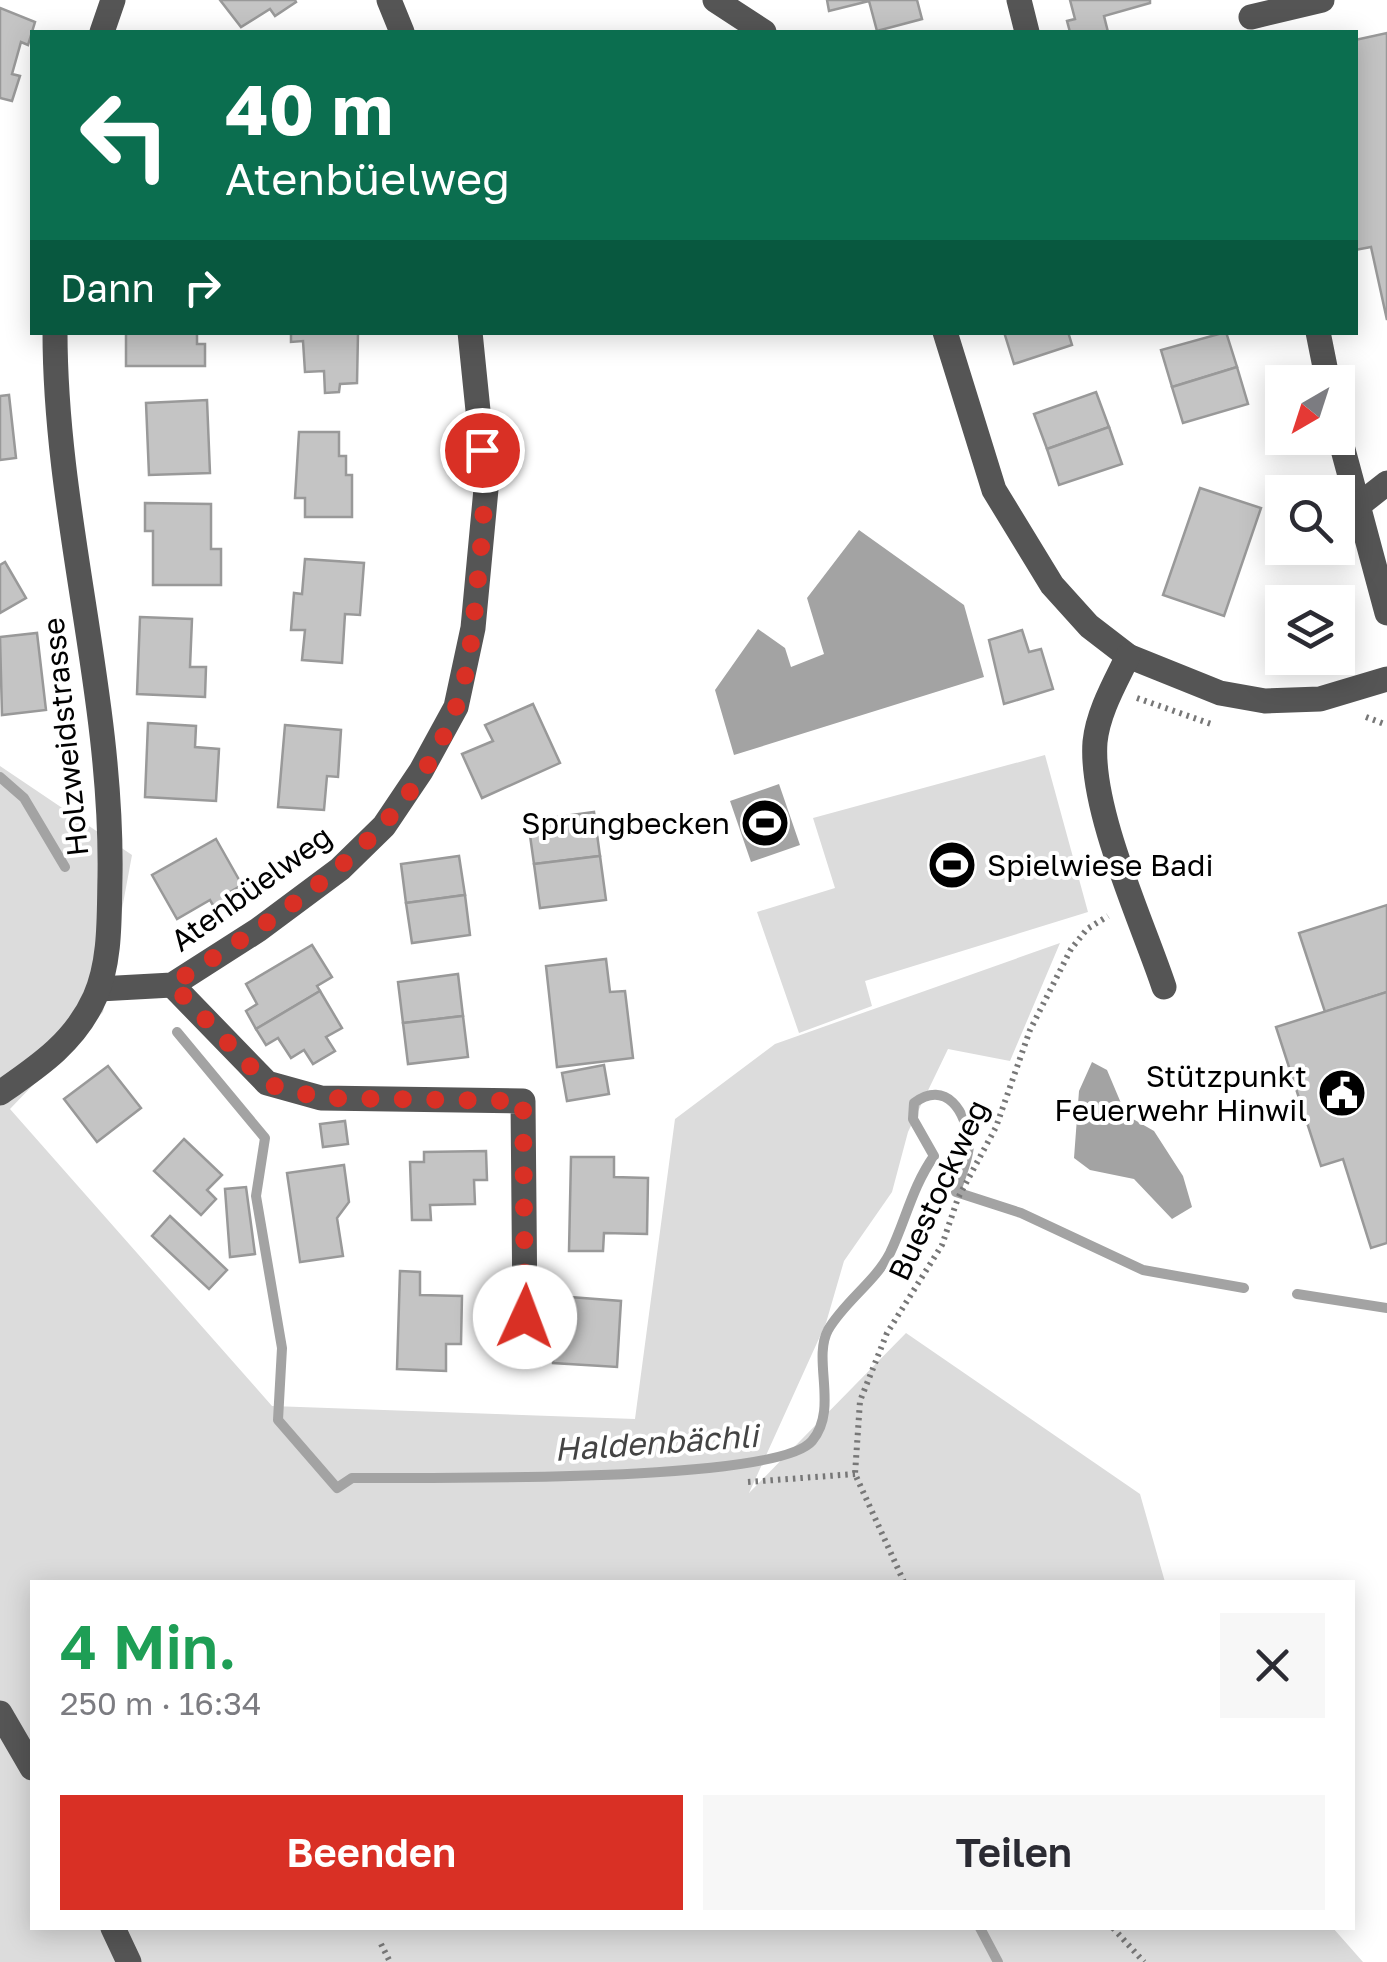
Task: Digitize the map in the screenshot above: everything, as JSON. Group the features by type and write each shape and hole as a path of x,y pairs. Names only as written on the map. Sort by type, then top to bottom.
{"street":[{"path":"103,30 113,0"},
{"path":"388,0 401,30"},
{"path":"716,0 761,30"},
{"path":"1019,0 1027,30"},
{"path":"1251,16 1322,0"},
{"name":"Holzweidstrasse","path":"0,1093 64,1045 98,989 110,892 108,790 62,428 55,335"},
{"name":"Atenbüelweg","path":"98,989 172,984 258,930 340,869 384,826 421,771 456,707 473,628 486,489 470,335"},
{"path":"946,335 1003,506 1052,586 1089,626 1128,656 1220,693 1265,701 1320,698 1387,679"},
{"path":"1319,335 1325,365"},
{"path":"1387,483 1355,508 1387,613"},
{"path":"1128,656 1108,698 1095,742 1104,813 1164,986"},
{"name":"Atenbüelweg","path":"172,984 267,1084 321,1098 523,1101 525,1317"},
{"path":"0,1713 30,1765"},
{"path":"114,1930 129,1962"}],"path":[{"name":"Buestockweg","path":"903,1580 855,1474 860,1401 887,1332 942,1244 958,1198 996,1126 1030,1030 1071,949 1086,929 1135,902"},
{"path":"748,1482 855,1474"},
{"path":"1115,1930 1144,1962"},
{"path":"380,1944 390,1962"}],"shaded area":[{"path":"859,530 964,605 984,677 734,755 715,690 758,629 785,648 791,667 824,654 807,598"},
{"name":"Spielwiese Badi","path":"1045,755 1088,912 865,981 872,1006 799,1033 757,912 835,888 813,818"},
{"path":"0,766 132,855 103,1012 10,1109 272,1406 635,1419 675,1119 775,1044 1060,943 1010,1061 948,1049 908,1132 892,1192 844,1261 826,1323 749,1493 906,1333 1140,1494 1164,1580 30,1580 30,1930 1335,1930 1363,1962 0,1962"},
{"name":"Sprungbecken","path":"779,784 800,845 751,862 730,801"},
{"path":"1092,1062 1107,1070 1126,1115 1154,1131 1183,1176 1192,1207 1172,1219 1134,1179 1090,1170 1074,1158 1079,1091"}],"building":[{"path":"220,0 296,2 275,16 270,9 241,27"},
{"path":"827,0 917,0 922,19 877,30 869,1 829,11"},
{"path":"1070,0 1150,0 1104,16 1108,30 1069,30 1067,21 1075,19"},
{"path":"0,8 35,22 28,45 21,42 12,74 20,76 12,101 0,98"},
{"path":"1387,33 1387,320 1371,247 1358,249 1358,39"},
{"path":"126,335 197,335 197,344 205,344 205,366 126,366"},
{"path":"291,335 358,335 357,383 340,384 339,392 325,393 324,371 305,372 303,341 291,342"},
{"path":"1005,335 1069,335 1072,345 1014,364"},
{"path":"1227,335 1237,367 1172,387 1161,350"},
{"path":"1237,367 1248,404 1183,423 1172,387"},
{"path":"1096,392 1109,427 1047,449 1034,414"},
{"path":"9,395 16,458 0,460 0,396"},
{"path":"207,400 210,473 149,475 146,403"},
{"path":"1109,427 1122,464 1059,485 1047,449"},
{"path":"299,432 339,432 339,456 346,456 346,475 352,475 352,517 305,517 305,498 295,498"},
{"path":"1200,488 1261,508 1224,616 1163,595"},
{"path":"145,503 211,504 211,549 221,549 221,585 153,585 153,531 145,531"},
{"path":"305,559 364,563 360,615 345,614 342,663 302,660 305,630 291,630 294,593 302,594"},
{"path":"5,562 26,598 0,613 0,565"},
{"path":"140,617 192,619 190,667 206,667 205,697 137,694"},
{"path":"1022,630 1029,652 1041,649 1053,689 1004,704 989,640"},
{"path":"37,633 46,710 2,715 0,637"},
{"path":"533,704 560,763 482,798 462,754 493,741 485,725"},
{"path":"148,723 196,726 195,747 219,749 216,801 145,797"},
{"path":"285,725 341,730 338,777 327,776 324,810 278,807"},
{"path":"594,812 600,856 534,864 528,821"},
{"path":"216,839 242,885 223,896 229,906 217,912 210,900 177,919 152,875"},
{"path":"459,856 465,895 406,903 401,864"},
{"path":"600,856 606,900 540,908 534,864"},
{"path":"465,895 470,935 412,943 406,903"},
{"path":"1387,905 1387,992 1325,1012 1299,933"},
{"path":"312,945 332,977 317,986 320,991 256,1029 246,1011 257,1004 246,984"},
{"path":"606,959 610,992 625,991 633,1058 557,1067 546,966"},
{"path":"458,974 463,1016 403,1023 398,982"},
{"path":"320,991 342,1028 326,1037 335,1051 313,1064 304,1050 291,1058 278,1038 266,1045 256,1029"},
{"name":"Stützpunkt Feuerwehr Hinwil","path":"1387,992 1387,1243 1371,1248 1343,1159 1321,1166 1276,1027"},
{"path":"463,1016 468,1057 408,1064 403,1023"},
{"path":"604,1065 609,1094 567,1101 562,1073"},
{"path":"108,1066 141,1108 97,1142 64,1099"},
{"path":"345,1121 348,1144 323,1147 320,1124"},
{"path":"184,1139 222,1175 207,1190 216,1199 201,1215 154,1171"},
{"path":"486,1151 487,1180 474,1180 475,1204 430,1205 431,1220 412,1220 410,1162 424,1162 424,1152"},
{"path":"571,1157 614,1157 614,1177 648,1178 647,1234 604,1233 603,1251 569,1251"},
{"path":"344,1165 349,1202 337,1218 343,1256 300,1262 287,1173"},
{"path":"246,1187 255,1254 230,1257 225,1189"},
{"path":"170,1216 227,1270 209,1289 152,1236"},
{"path":"400,1271 420,1272 420,1295 462,1296 461,1344 446,1344 446,1371 397,1369"},
{"path":"557,1296 621,1301 617,1367 553,1363"}],"waterway":[{"path":"0,777 24,798 65,867"},
{"name":"Haldenbächli","path":"177,1032 265,1138 256,1196 282,1348 278,1420 337,1488 352,1478 595,1475 735,1465 785,1455 812,1441 824,1414 823,1356 828,1330 884,1263 934,1156 913,1119 914,1103 925,1097 945,1097 964,1121 969,1150 956,1192 1021,1213 1143,1270 1244,1288"},
{"name":"Haldenbächli","path":"1297,1294 1387,1308"},
{"path":"981,1930 998,1962"}],"place":[{"name":"Sprungbecken","path":"765,823"},
{"name":"Spielwiese Badi","path":"952,865"},
{"name":"Stützpunkt Feuerwehr Hinwil","path":"1342,1093"}],"route":[{"path":"482,450 486,489 473,628 456,707 421,771 384,826 340,869 258,930 172,984 267,1084 321,1098 523,1101 525,1317"}]}
